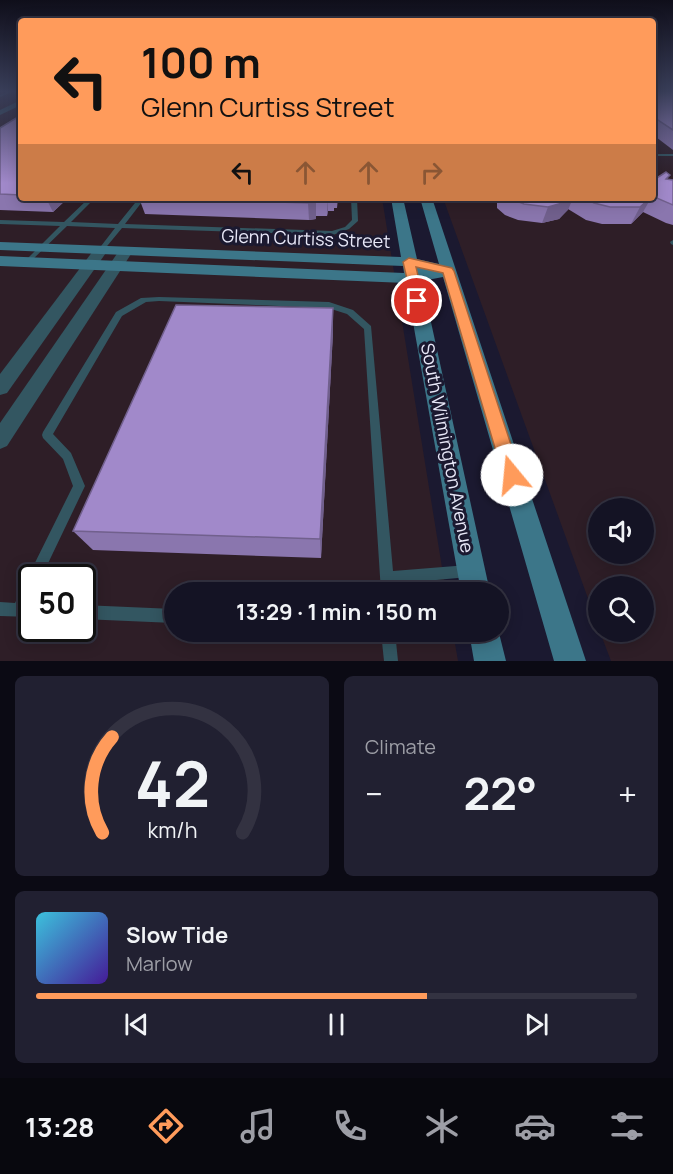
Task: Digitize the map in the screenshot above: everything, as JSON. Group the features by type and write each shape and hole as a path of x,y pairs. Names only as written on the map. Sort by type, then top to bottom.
{"street":[{"name":"South Wilmington Avenue","path":"398,201 474,582"},
{"path":"427,201 570,661"},
{"name":"Glenn Curtiss Street","path":"0,246 126,251 411,270"},
{"path":"0,388 101,250"},
{"path":"0,440 126,251"},
{"name":"Glenn Curtiss Street","path":"0,261 116,266 448,271"},
{"path":"486,642 490,661"}],"lane":[{"path":"656,154 673,155"},
{"path":"27,262 89,201"},
{"path":"101,250 140,201"},
{"path":"0,222 333,233 347,228 355,221 354,201"},
{"path":"41,564 79,486 68,456 46,435 119,314 144,300 159,299 329,305 350,312 368,328 387,582"},
{"path":"387,578 474,582"},
{"path":"0,609 18,610"},
{"path":"96,613 164,616"},
{"path":"389,642 390,661"}],"shaded area":[{"path":"0,122 18,122 18,201 382,201 444,582 164,582 164,642 455,642 458,661 0,661"},
{"path":"656,122 673,122 673,661 611,661 604,642 654,642 654,576 588,576 588,598 444,201 656,201"}],"building":[{"path":"10,122 18,122 18,195 0,194 0,128"},
{"path":"661,122 673,122 673,130"},
{"path":"666,172 670,175 666,179 673,180 673,205 656,198 656,178"},
{"path":"246,201 315,201 308,203"},
{"path":"516,201 567,201 548,207"},
{"path":"590,201 647,201 640,207 610,207"},
{"path":"176,305 333,308 320,539 73,531"}],"route":[{"path":"417,301 409,262 448,271 512,475"}]}
